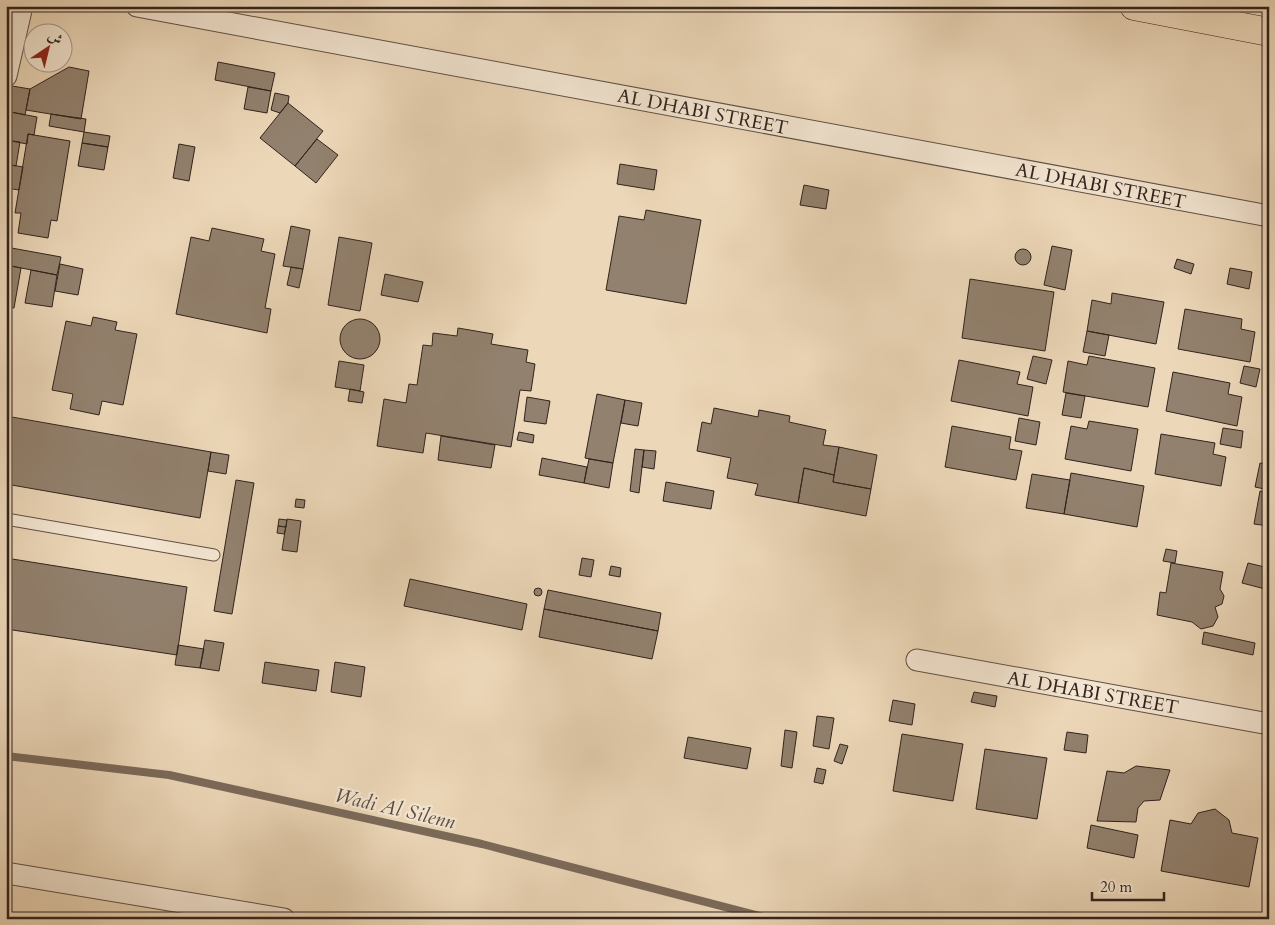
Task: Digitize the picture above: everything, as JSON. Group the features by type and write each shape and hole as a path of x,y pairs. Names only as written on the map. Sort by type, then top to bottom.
{"main road":[{"path":"1134,6 1269,32"}],"street":[{"path":"6,76 22,6"},
{"name":"AL DHABI STREET","path":"137,6 1269,216"},
{"name":"AL DHABI STREET","path":"917,660 1269,724"},
{"path":"6,873 284,919"}],"lane":[{"path":"6,519 214,554"}],"building":[{"path":"218,62 275,73 271,91 215,80"},
{"path":"72,68 89,71 81,119 26,110 30,89 60,72 72,72"},
{"path":"6,85 30,89 25,115 6,111"},
{"path":"248,87 271,91 267,113 244,109"},
{"path":"275,93 289,96 288,103 280,113 271,110"},
{"path":"288,103 323,131 295,166 260,138"},
{"path":"6,111 37,117 34,135 28,134 27,144 6,140"},
{"path":"51,114 86,119 84,132 49,126"},
{"path":"84,132 110,136 108,147 82,143"},
{"path":"28,134 70,141 57,221 51,220 48,238 18,233 21,213 15,213"},
{"path":"317,139 338,155 316,183 295,166"},
{"path":"6,140 20,142 16,166 6,164"},
{"path":"82,143 108,147 104,170 78,166"},
{"path":"179,144 195,147 189,181 173,178"},
{"path":"6,164 23,167 19,190 6,188"},
{"path":"620,164 657,170 654,190 617,184"},
{"path":"804,185 829,190 826,209 800,205"},
{"path":"646,210 701,220 686,304 606,290 619,216 644,220"},
{"path":"291,226 310,230 303,269 283,266"},
{"path":"212,228 264,239 261,251 275,254 265,308 271,309 267,333 176,314 191,237 209,241"},
{"path":"339,237 372,243 360,311 328,305"},
{"path":"1052,246 1072,250 1065,290 1044,285"},
{"path":"6,247 61,257 57,275 6,265"},
{"path":"1020,249 1026,249 1031,254 1029,263 1020,265 1015,260 1015,254"},
{"path":"1177,259 1194,264 1191,274 1174,268"},
{"path":"60,264 83,269 78,295 55,291"},
{"path":"6,265 21,268 14,308 6,307"},
{"path":"291,267 303,269 299,288 287,285"},
{"path":"1230,268 1252,272 1249,289 1227,284"},
{"path":"31,270 57,275 52,307 25,303"},
{"path":"385,274 423,282 418,302 381,295"},
{"path":"970,279 1054,292 1045,351 962,338"},
{"path":"1112,293 1164,302 1156,344 1087,331 1092,300 1111,304"},
{"path":"1185,309 1242,319 1241,329 1255,332 1250,362 1178,349"},
{"path":"93,317 117,322 115,330 137,334 123,405 102,401 99,415 70,409 73,394 52,390 66,321 91,326"},
{"path":"360,319 374,325 380,339 374,353 360,359 346,353 340,339 346,325"},
{"path":"458,328 493,334 491,344 528,350 526,362 535,364 531,391 520,390 511,447 426,433 423,453 377,446 384,399 406,403 409,384 417,385 423,345 432,346 433,333 457,336"},
{"path":"1087,331 1109,335 1105,356 1083,352"},
{"path":"1033,356 1052,360 1046,384 1027,379"},
{"path":"1089,356 1155,368 1148,407 1063,392 1068,361 1087,365"},
{"path":"959,360 1020,372 1017,384 1033,387 1028,416 951,401"},
{"path":"339,361 364,365 360,391 335,387"},
{"path":"1244,366 1260,369 1256,387 1240,383"},
{"path":"1173,372 1230,383 1228,394 1242,397 1237,426 1166,411"},
{"path":"350,389 364,392 362,403 348,401"},
{"path":"1066,393 1085,396 1081,418 1062,415"},
{"path":"597,394 625,400 613,463 585,458"},
{"path":"527,397 550,401 546,424 524,421"},
{"path":"625,400 642,403 638,426 621,423"},
{"path":"714,408 758,417 759,410 790,416 789,422 826,430 823,445 839,447 834,475 804,468 798,503 755,495 758,484 727,478 731,458 697,451 702,422 711,424"},
{"path":"6,416 211,452 200,518 6,484"},
{"path":"1019,418 1040,422 1036,445 1015,441"},
{"path":"1089,421 1138,429 1131,471 1065,459 1071,426 1087,429"},
{"path":"952,426 1011,437 1009,449 1022,451 1016,480 945,467"},
{"path":"1223,428 1243,431 1241,448 1220,444"},
{"path":"519,432 534,435 533,443 517,440"},
{"path":"1161,434 1215,443 1213,454 1226,457 1221,486 1155,474"},
{"path":"441,436 495,445 491,468 438,460"},
{"path":"839,447 877,455 871,489 833,482"},
{"path":"635,449 644,450 639,493 630,491"},
{"path":"644,450 656,451 654,469 642,467"},
{"path":"211,452 229,455 226,474 208,471"},
{"path":"542,458 587,467 584,483 539,475"},
{"path":"589,459 613,463 609,488 584,483"},
{"path":"1260,463 1269,464 1269,490 1255,487"},
{"path":"804,468 834,475 833,482 871,489 866,516 798,503"},
{"path":"1071,473 1144,486 1137,527 1064,514"},
{"path":"1032,474 1070,480 1064,514 1026,508"},
{"path":"236,480 254,483 232,614 214,611"},
{"path":"666,482 714,491 711,509 663,501"},
{"path":"1260,491 1269,493 1269,526 1254,524"},
{"path":"296,499 305,500 304,508 295,507"},
{"path":"279,519 287,520 286,527 278,526"},
{"path":"287,519 301,521 297,552 282,550"},
{"path":"278,526 286,527 284,534 277,533"},
{"path":"1166,549 1177,551 1175,563 1163,561"},
{"path":"6,558 187,587 177,655 6,629"},
{"path":"582,558 594,560 591,577 579,575"},
{"path":"1171,563 1223,572 1220,589 1224,596 1222,604 1215,607 1218,617 1213,626 1201,629 1192,622 1157,615 1160,592 1166,593"},
{"path":"1248,563 1269,568 1269,590 1242,583"},
{"path":"611,566 621,568 620,577 609,575"},
{"path":"410,579 527,604 522,630 404,606"},
{"path":"538,588 542,592 538,596 534,592"},
{"path":"548,590 661,613 658,631 544,609"},
{"path":"544,609 658,631 652,659 539,637"},
{"path":"1204,632 1255,643 1253,655 1202,644"},
{"path":"205,640 224,643 219,671 200,668"},
{"path":"178,645 204,649 200,668 175,665"},
{"path":"265,662 319,670 316,691 262,683"},
{"path":"335,662 365,667 361,697 331,692"},
{"path":"974,692 997,696 995,707 971,702"},
{"path":"893,700 915,704 912,725 889,721"},
{"path":"817,716 834,718 829,749 813,746"},
{"path":"785,730 797,732 792,768 781,766"},
{"path":"1067,732 1088,735 1086,753 1064,750"},
{"path":"902,734 963,744 953,801 893,791"},
{"path":"688,737 751,748 747,769 684,758"},
{"path":"840,744 848,746 842,764 834,761"},
{"path":"985,749 1047,758 1037,819 976,809"},
{"path":"1136,766 1170,770 1160,800 1144,801 1138,808 1136,822 1097,821 1107,771 1124,773"},
{"path":"817,768 826,770 823,784 814,782"},
{"path":"1215,809 1229,820 1232,833 1258,838 1249,887 1161,871 1170,820 1191,824 1198,813"},
{"path":"1091,825 1138,835 1134,858 1087,848"}],"waterway":[{"name":"Wadi Al Silenn","path":"6,756 169,775 482,844 771,919"}]}
